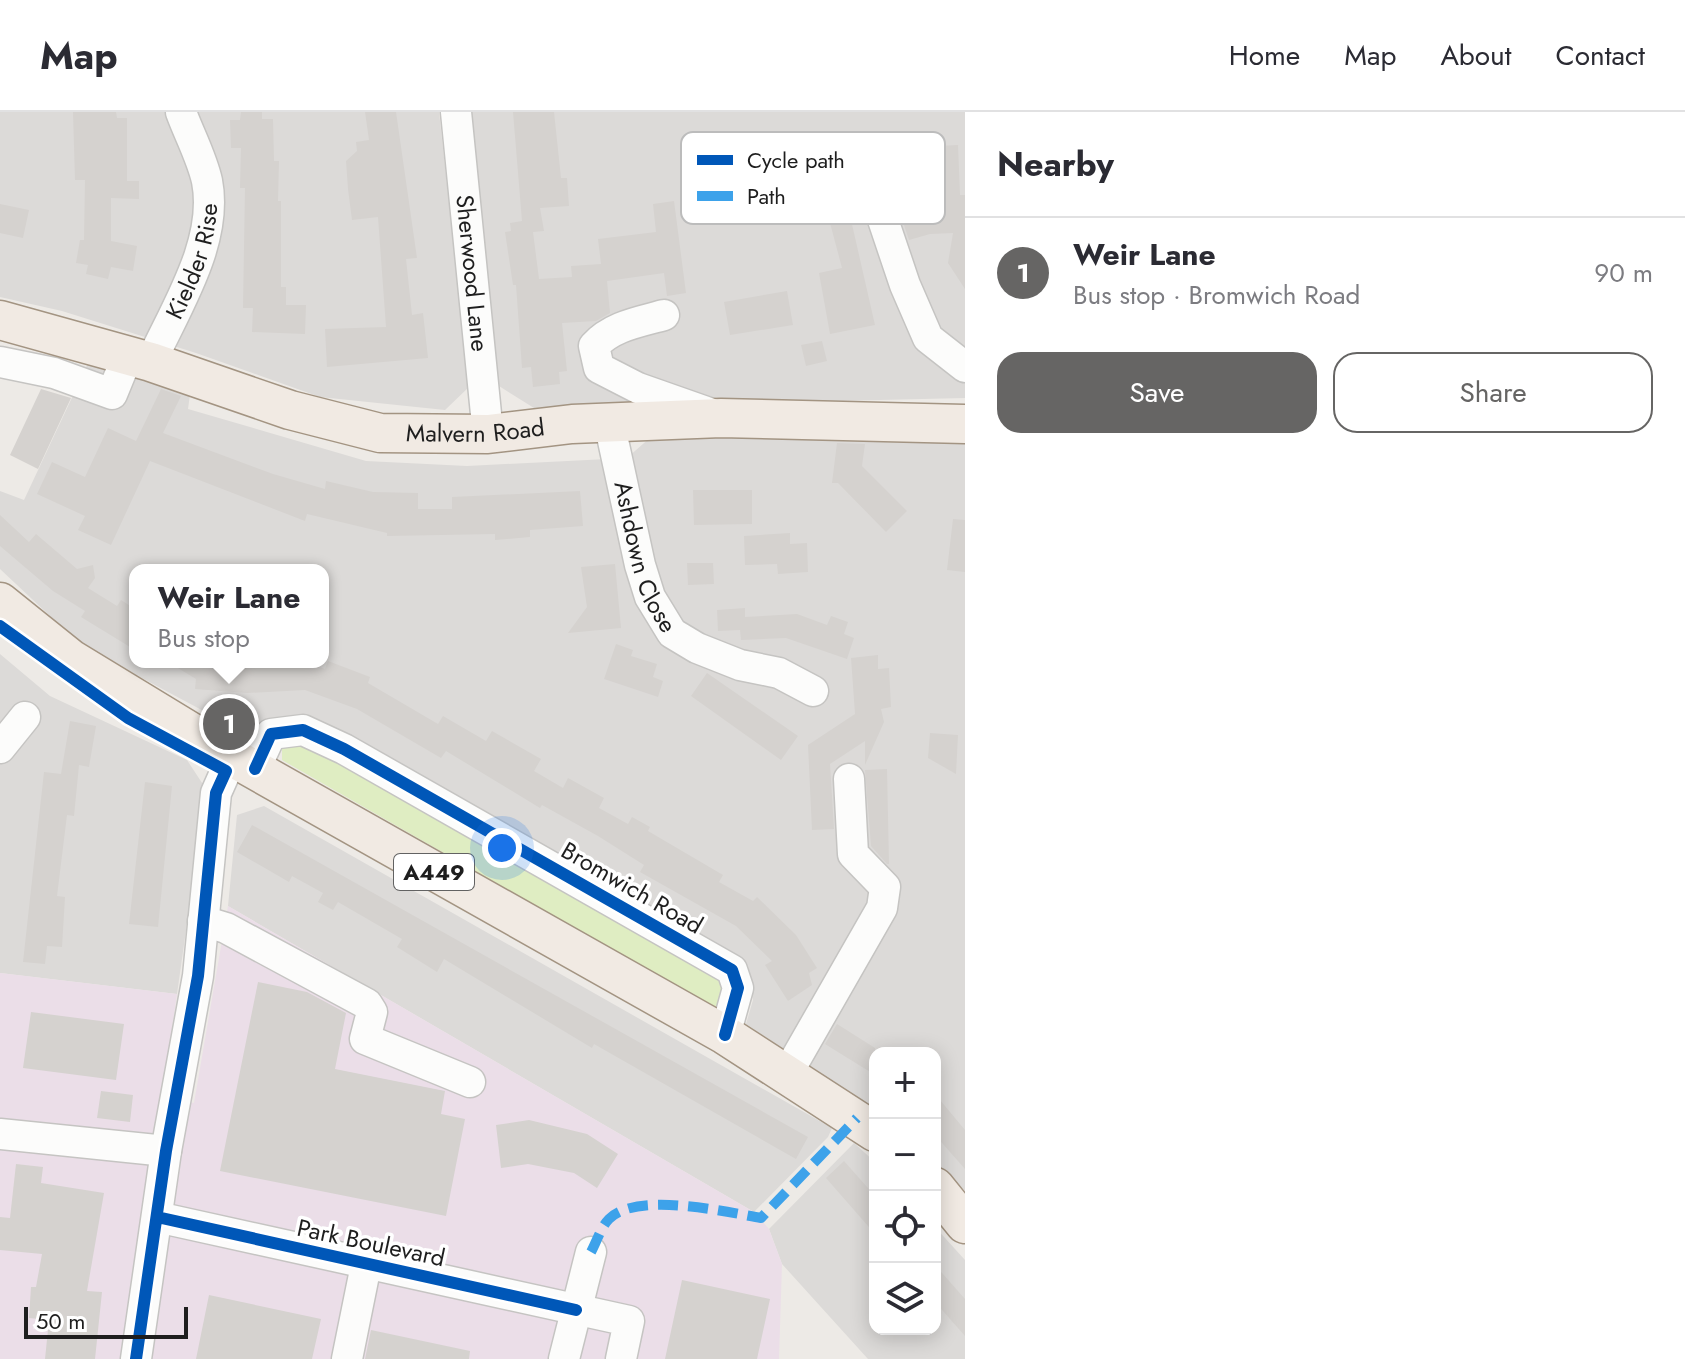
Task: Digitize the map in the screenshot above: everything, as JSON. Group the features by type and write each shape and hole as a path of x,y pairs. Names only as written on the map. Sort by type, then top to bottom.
{"main road":[{"name":"Malvern Road","path":"0,320 140,359 341,424 380,433 488,434 609,422 721,418 835,418 965,424"},
{"name":"A449","path":"0,602 71,659 244,763 725,1035 869,1128"},
{"path":"938,1191 965,1224"}],"street":[{"name":"Kielder Rise","path":"0,362 54,373 112,394 140,359 197,261 209,207 207,180 181,112"},
{"name":"Sherwood Lane","path":"456,112 488,434"},
{"path":"884,224 905,285 928,338 965,367"},
{"path":"664,315 628,324 600,339 594,346 599,368 638,388 721,418"},
{"name":"Ashdown Close","path":"609,422 640,565 650,597 672,633 697,648 740,665 779,673 813,691"},
{"path":"0,748 25,717"},
{"name":"Bromwich Road","path":"244,763 271,734 303,730 344,749 732,970 738,988 725,1035"},
{"path":"136,1359 166,1151 198,976 216,793 244,763"},
{"path":"787,1074 882,908 885,887 853,854 849,779"},
{"path":"203,921 226,928 367,1004 372,1012 365,1039 470,1082"},
{"path":"0,1134 166,1151"},
{"name":"Park Boulevard","path":"157,1217 629,1321 621,1359"},
{"path":"564,1359 591,1252"},
{"path":"347,1359 366,1265"}],"shaded area":[{"path":"0,112 439,112 469,387 445,410 320,397 196,353 62,311 0,297"},
{"path":"470,112 965,112 965,398 534,408 499,386"},
{"path":"91,357 191,387 188,409 366,461 467,466 627,458 652,436 843,436 965,441 965,1191 941,1168 941,1047 869,1047 869,1106 746,1024 753,1000 748,965 302,716 241,731 82,646 0,569 0,491 24,500"},
{"path":"0,654 50,696 187,760 206,789 177,994 0,973"},
{"path":"264,806 832,1128 828,1137 754,1212 228,906 237,815"},
{"path":"228,906 754,1212 769,1229 782,1264 779,1359 0,1359 0,973 177,994 162,1097 194,1103"},
{"path":"854,1143 869,1157 869,1335 941,1335 941,1234 965,1260 965,1359 868,1359 782,1264 769,1229"}],"green space":[{"path":"290,740 305,742 706,968 725,985 723,1002 714,1008 282,760 282,748"}],"building":[{"path":"73,112 116,112 117,118 127,118 127,181 139,181 139,199 111,198 111,241 137,246 133,271 111,267 108,279 86,274 88,265 76,263 80,240 84,240 85,180 75,180"},
{"path":"241,112 262,112 262,119 273,119 274,161 279,161 278,201 281,201 281,287 286,287 286,305 306,305 305,334 252,332 253,308 243,308 245,188 240,188 241,148 231,148 230,120 240,120"},
{"path":"365,112 396,112 417,258 406,259 412,315 423,313 428,358 327,367 325,329 386,327 378,217 352,220 348,189 346,161 357,151 356,142 369,140"},
{"path":"513,112 554,112 561,178 567,178 569,206 540,208 544,231 533,232 539,279 572,277 571,266 601,264 598,239 656,232 653,204 674,201 686,293 667,296 664,273 607,281 610,313 596,321 562,323 567,371 559,372 560,384 533,387 531,367 522,368 516,285 513,285 505,232 511,231 510,223 522,221"},
{"path":"958,145 960,195 965,195 965,289 948,263 953,233 930,234 909,240 904,224 945,224 945,146"},
{"path":"0,204 29,210 23,238 0,233"},
{"path":"830,224 852,224 875,325 830,334 819,273 842,268"},
{"path":"787,291 793,325 730,335 724,302"},
{"path":"822,341 827,361 806,366 801,345"},
{"path":"41,389 71,398 38,469 10,455"},
{"path":"161,389 181,396 163,433 273,474 325,489 326,481 373,492 418,493 418,509 452,509 452,497 580,491 583,526 530,530 530,537 495,540 495,534 387,536 387,533 307,514 305,521 150,461 111,545 78,530 85,516 37,494 52,462 85,477 108,428 136,441"},
{"path":"837,443 865,444 862,466 907,511 886,532 838,483 832,483"},
{"path":"693,490 752,490 752,524 694,525"},
{"path":"0,515 29,542 36,534 77,569 93,565 95,578 88,588 117,606 121,600 129,605 129,646 81,617 85,611 53,591 0,546"},
{"path":"953,519 965,520 965,572 947,570"},
{"path":"790,533 790,544 807,543 808,572 778,574 777,564 745,565 744,536"},
{"path":"687,563 713,563 714,584 688,585"},
{"path":"615,564 621,628 568,633 587,607 581,567"},
{"path":"745,608 745,617 797,614 827,625 831,616 848,622 844,634 854,638 847,659 786,638 741,640 740,630 718,631 717,610"},
{"path":"616,644 633,650 631,656 657,664 653,677 663,681 658,697 604,679"},
{"path":"878,655 878,669 889,668 891,707 881,709 884,722 865,765 865,741 830,764 834,829 812,830 808,745 855,714 851,658"},
{"path":"329,661 370,677 368,683 438,724 443,716 486,741 492,731 541,759 534,771 563,788 568,778 604,798 599,808 628,824 632,817 650,827 648,831 723,875 719,882 753,901 757,897 796,935 817,968 809,973 812,985 788,1001 765,965 772,961 736,926 640,872 644,865 598,836 542,805 540,808 446,751 441,758 357,709 305,690 247,693 195,689 196,679 178,668 329,668"},
{"path":"707,673 798,736 781,760 691,696"},
{"path":"70,721 96,726 89,767 79,765 74,816 67,815 57,896 65,897 62,947 47,946 45,964 23,962 44,772 61,774"},
{"path":"930,733 958,735 956,774 928,758"},
{"path":"887,769 889,864 871,846 865,770"},
{"path":"145,782 172,786 158,927 129,924"},
{"path":"252,825 808,1137 796,1159 594,1044 592,1048 444,959 437,972 397,947 402,939 338,902 333,910 318,902 323,893 292,876 289,882 237,852"},
{"path":"258,982 307,992 346,1013 335,1069 445,1091 441,1114 465,1119 446,1216 220,1171"},
{"path":"31,1012 124,1024 116,1080 23,1068"},
{"path":"837,1024 873,1047 869,1047 869,1071 825,1044"},
{"path":"101,1091 133,1095 130,1122 97,1118"},
{"path":"941,1101 965,1130 965,1169 941,1142"},
{"path":"529,1120 587,1134 618,1154 597,1188 574,1173 528,1164 501,1168 496,1125"},
{"path":"844,1161 869,1189 869,1227 826,1178"},
{"path":"16,1164 43,1167 41,1183 104,1193 87,1291 102,1292 95,1359 45,1359 49,1320 29,1318 31,1287 36,1287 42,1254 0,1250 0,1217 10,1218"},
{"path":"941,1272 965,1299 965,1336 941,1309"},
{"path":"682,1280 770,1299 757,1359 665,1359"},
{"path":"209,1295 321,1319 312,1359 196,1359"},
{"path":"371,1330 470,1351 469,1359 365,1359"}],"marked path":[{"path":"591,1252 609,1219 640,1206 705,1208 761,1218 857,1118"}],"cycle path":[{"path":"0,626 128,718 226,771 216,793 198,976 166,1151 136,1359"},
{"path":"255,769 271,734 303,730 344,749 732,970 738,988 725,1035"},
{"path":"157,1217 576,1310"}],"place":[{"name":"Weir Lane","path":"229,724"}]}
